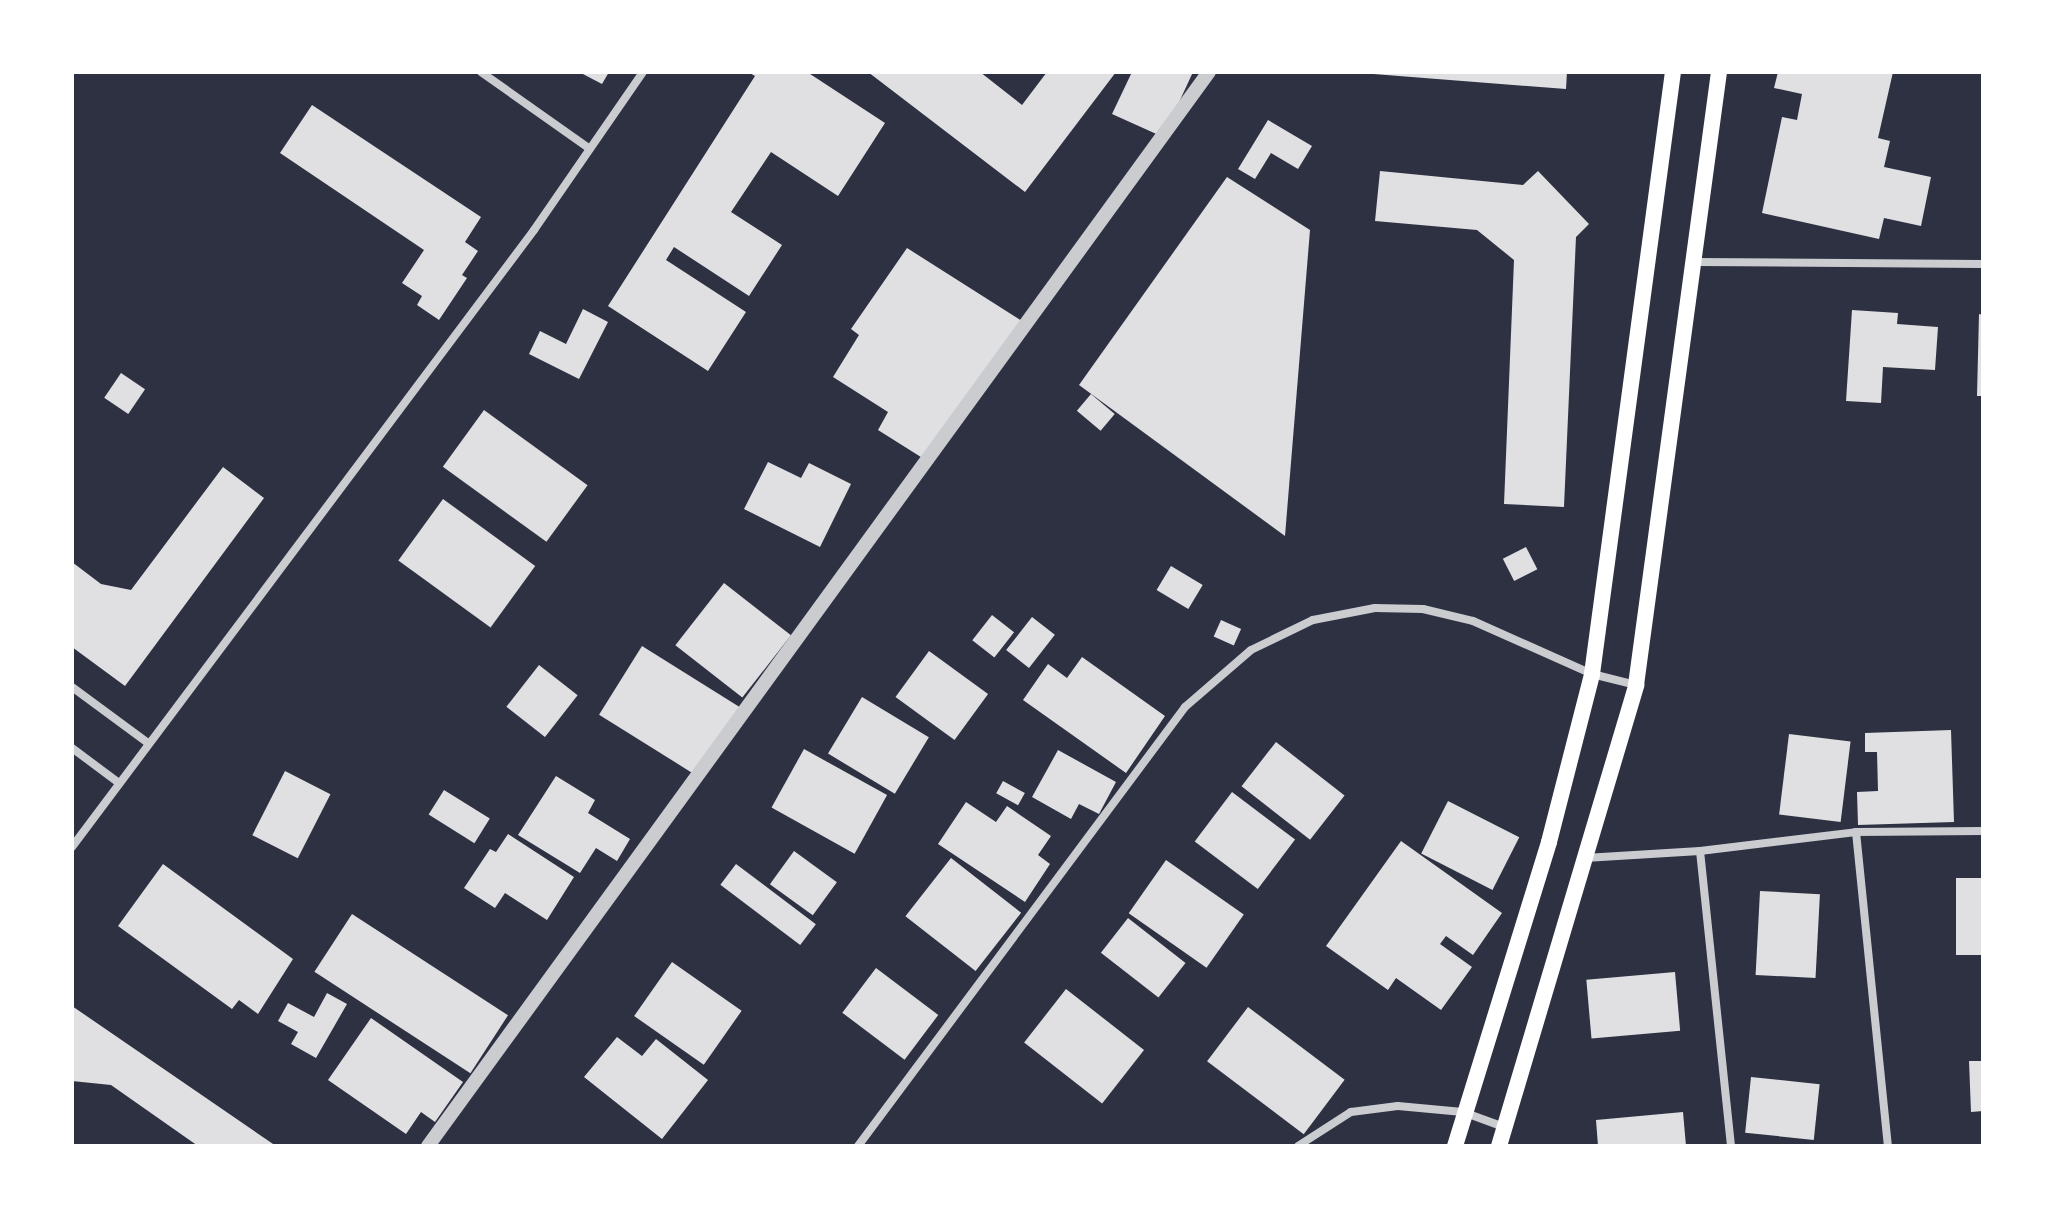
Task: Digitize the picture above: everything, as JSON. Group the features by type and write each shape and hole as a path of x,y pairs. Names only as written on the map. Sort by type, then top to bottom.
{"main road":[{"path":"1455,1146 1463,1112 1549,842 1592,674 1673,72"},
{"path":"1499,1146 1636,685 1698,262 1719,72"}],"street":[{"path":"481,72 590,149"},
{"path":"72,847 590,149 643,72"},
{"path":"428,1146 1209,72"},
{"path":"1698,262 1983,264"},
{"path":"858,1146 1185,707 1251,650 1313,620 1375,608 1423,609 1473,621 1592,674 1636,685"},
{"path":"72,687 148,743"},
{"path":"72,748 119,783"},
{"path":"1583,858 1700,851 1856,832 1983,831"},
{"path":"1856,832 1888,1146"},
{"path":"1700,851 1731,1146"},
{"path":"1298,1146 1351,1112 1398,1106 1463,1112 1505,1127"}],"building":[{"path":"579,72 609,72 602,84"},
{"path":"748,72 807,72 885,123 838,196 771,152 731,212 782,245 749,296 674,247 666,260 746,312 708,371 608,306 755,76"},
{"path":"868,72 980,72 1022,105 1047,72 1116,72 1025,192"},
{"path":"1132,72 1193,72 1163,137 1112,114"},
{"path":"1348,72 1567,72 1566,89"},
{"path":"1778,72 1893,72 1878,138 1890,141 1884,167 1931,177 1921,226 1884,218 1879,239 1762,213 1782,117 1797,120 1802,94 1774,88"},
{"path":"312,105 481,217 465,242 478,251 462,275 467,278 439,320 417,305 422,296 402,283 424,250 280,153"},
{"path":"1268,120 1312,146 1298,169 1271,153 1255,179 1238,169"},
{"path":"1380,171 1523,185 1538,171 1589,224 1576,237 1564,507 1504,504 1514,260 1477,230 1375,221"},
{"path":"1227,177 1310,230 1285,536 1079,385"},
{"path":"907,248 1022,321 932,464 878,430 888,412 833,377 859,335 851,329"},
{"path":"583,309 608,322 579,379 529,354 540,331 566,344"},
{"path":"1852,310 1898,313 1897,324 1938,327 1935,370 1883,367 1881,403 1846,401"},
{"path":"1979,314 1983,315 1983,396 1977,396"},
{"path":"121,373 145,389 128,414 104,398"},
{"path":"1091,394 1115,414 1101,431 1077,411"},
{"path":"484,410 588,485 546,542 443,467"},
{"path":"768,462 801,478 809,463 851,484 820,547 744,509"},
{"path":"223,467 264,498 125,686 72,647 72,562 101,584 131,590"},
{"path":"443,499 535,566 491,627 398,560"},
{"path":"1526,547 1537,569 1514,581 1503,559"},
{"path":"1171,566 1203,585 1188,609 1157,590"},
{"path":"724,583 791,635 742,698 675,645"},
{"path":"992,615 1014,632 994,657 972,640"},
{"path":"1032,617 1055,635 1029,668 1006,650"},
{"path":"1221,620 1241,629 1234,645 1214,636"},
{"path":"642,646 740,707 697,776 599,715"},
{"path":"929,651 988,694 955,740 895,697"},
{"path":"1082,657 1165,716 1126,773 1023,700 1048,664 1067,678"},
{"path":"539,665 578,695 545,737 506,707"},
{"path":"862,697 929,737 895,794 828,754"},
{"path":"1951,730 1954,822 1858,825 1857,792 1878,791 1877,752 1865,752 1865,733"},
{"path":"1789,734 1851,742 1841,822 1779,814"},
{"path":"1276,742 1345,796 1310,840 1242,786"},
{"path":"804,749 887,795 855,854 772,808"},
{"path":"1058,750 1116,782 1099,814 1079,804 1071,819 1032,797"},
{"path":"285,771 330,794 298,858 252,835"},
{"path":"556,776 595,800 588,813 630,839 617,861 596,848 580,873 518,835"},
{"path":"1003,781 1025,793 1018,805 996,793"},
{"path":"444,790 490,819 474,843 429,815"},
{"path":"1232,792 1295,840 1258,889 1195,842"},
{"path":"1448,801 1519,837 1492,890 1421,854"},
{"path":"966,802 996,822 1007,806 1051,836 1038,855 1050,864 1025,902 938,844"},
{"path":"508,834 574,877 547,920 505,893 495,908 464,888 490,849 496,852"},
{"path":"1401,841 1502,913 1473,955 1446,936 1440,944 1472,967 1441,1010 1396,978 1388,990 1326,946"},
{"path":"794,851 837,882 813,915 770,884"},
{"path":"951,858 1021,913 976,971 905,916"},
{"path":"1166,860 1244,914 1207,968 1129,913"},
{"path":"163,864 293,959 258,1014 239,1000 232,1009 118,926"},
{"path":"736,864 816,924 800,945 720,885"},
{"path":"1956,878 1983,878 1983,955 1956,955"},
{"path":"1760,891 1820,894 1816,978 1756,975"},
{"path":"352,914 508,1015 470,1073 314,972"},
{"path":"1128,918 1186,963 1158,998 1101,953"},
{"path":"672,962 742,1011 704,1065 634,1016"},
{"path":"876,968 938,1015 905,1060 842,1013"},
{"path":"1675,972 1680,1031 1591,1039 1586,980"},
{"path":"1066,989 1144,1050 1102,1104 1024,1043"},
{"path":"327,993 347,1004 316,1058 291,1044 298,1032 278,1021 288,1003 314,1017"},
{"path":"72,1006 276,1146 198,1146 111,1085 72,1081"},
{"path":"1248,1007 1345,1080 1304,1134 1207,1061"},
{"path":"371,1018 463,1082 435,1122 421,1112 406,1134 328,1080"},
{"path":"617,1037 642,1056 656,1039 708,1080 662,1139 584,1077"},
{"path":"1969,1061 1983,1061 1983,1111 1971,1112"},
{"path":"1751,1077 1820,1084 1814,1140 1745,1133"},
{"path":"1683,1112 1686,1146 1598,1146 1596,1120"}]}
